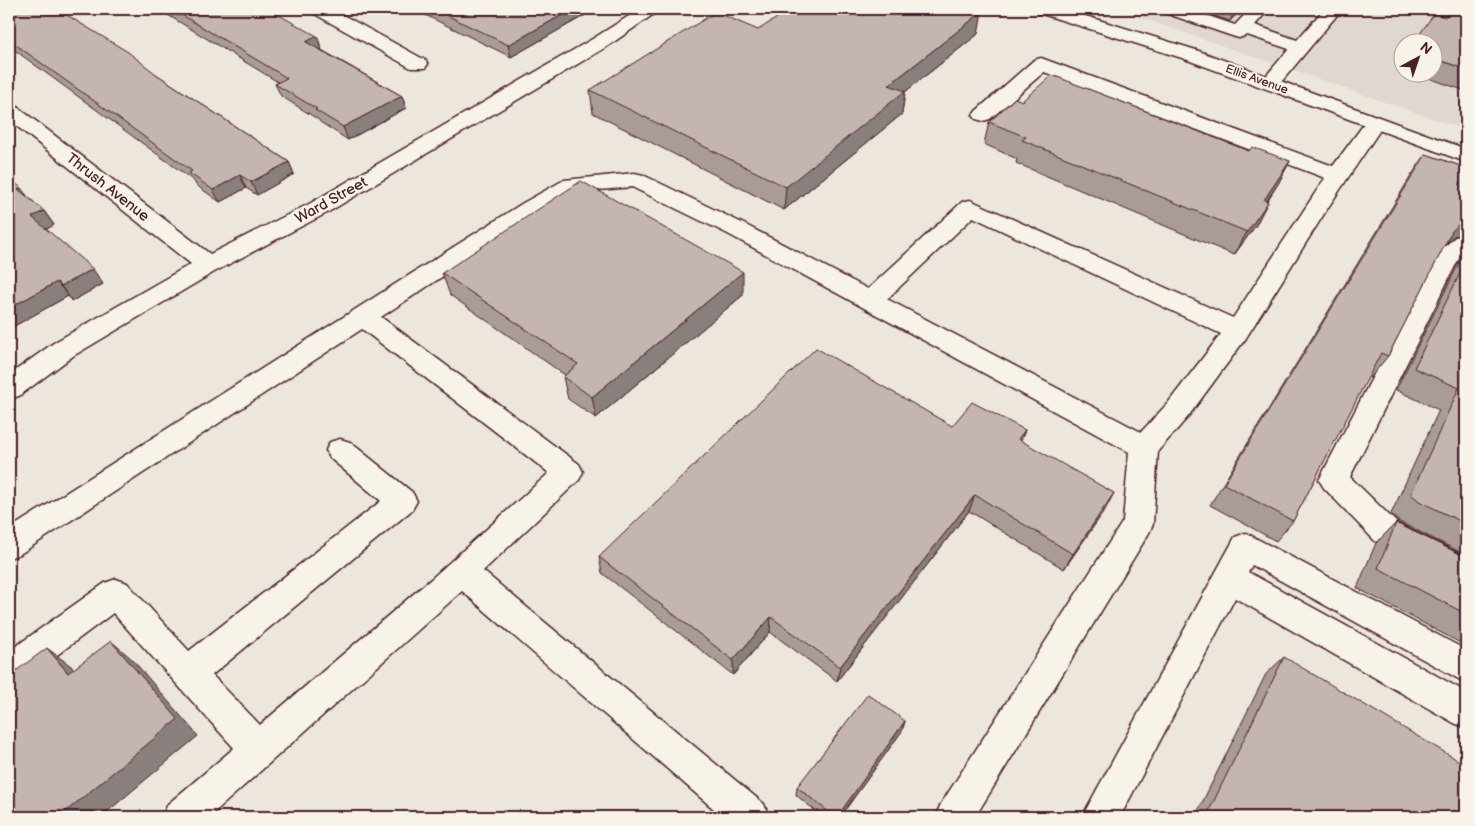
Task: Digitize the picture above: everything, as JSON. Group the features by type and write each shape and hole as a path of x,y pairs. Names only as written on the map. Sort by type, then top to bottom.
{"street":[{"path":"319,9 418,64"},
{"name":"Ward Street","path":"9,389 64,349 208,265 317,209 601,42 652,9"},
{"name":"Ellis Avenue","path":"1045,9 1189,54 1270,83 1374,124 1466,156"},
{"path":"1171,9 1239,32 1260,9"},
{"path":"1270,83 1333,9"},
{"path":"1243,27 1300,47"},
{"path":"984,115 1041,64 1337,175"},
{"name":"Thrush Avenue","path":"9,110 208,265"},
{"path":"954,817 1138,524 1144,447 1173,418 1237,330 1318,203 1374,124"},
{"path":"9,545 362,317 572,185 635,180 736,230 1144,447"},
{"path":"870,301 970,207 1237,330"},
{"path":"1466,243 1463,243 1448,255 1334,480 1386,532 1466,572"},
{"path":"181,817 461,571 569,472 362,317"},
{"path":"188,673 402,502 340,450"},
{"path":"1100,817 1246,546 1466,667"},
{"path":"461,571 751,817"},
{"path":"1229,578 1466,712"},
{"path":"9,671 116,593 258,748"}],"shaded area":[{"path":"1116,9 1466,9 1466,130"}],"building":[{"path":"9,9 58,9 128,52 156,74 289,162 251,182 240,175 213,190 189,173 192,171 9,40"},
{"path":"172,9 268,9 317,36 306,42 402,96 343,127 275,84 287,78"},
{"path":"434,9 573,9 508,45"},
{"path":"791,9 973,9 982,12 889,85 905,91 786,187 590,90 716,12 758,30"},
{"path":"1451,9 1466,9 1466,69 1442,61 1442,32 1421,32 1434,14 1445,17"},
{"path":"1052,75 1249,151 1252,147 1290,161 1264,200 1268,202 1247,232 1022,140 1026,137 989,122 1015,98 1022,101"},
{"path":"1426,154 1466,168 1466,217 1452,231 1388,356 1381,353 1293,521 1224,484"},
{"path":"9,177 21,188 18,189 44,211 32,217 93,269 61,286 57,282 9,308"},
{"path":"581,181 743,272 592,397 563,377 578,364 442,273"},
{"path":"1466,261 1466,524 1419,501 1411,494 1459,388 1414,368"},
{"path":"816,348 952,426 972,402 1025,430 1018,439 1114,493 1073,554 975,495 840,667 771,617 733,660 599,557"},
{"path":"1396,523 1466,557 1466,614 1378,568"},
{"path":"111,641 178,719 59,817 9,817 9,676 47,648 68,673"},
{"path":"1284,657 1466,765 1466,817 1206,817"},
{"path":"868,694 905,721 837,817 835,817 797,787"}]}
